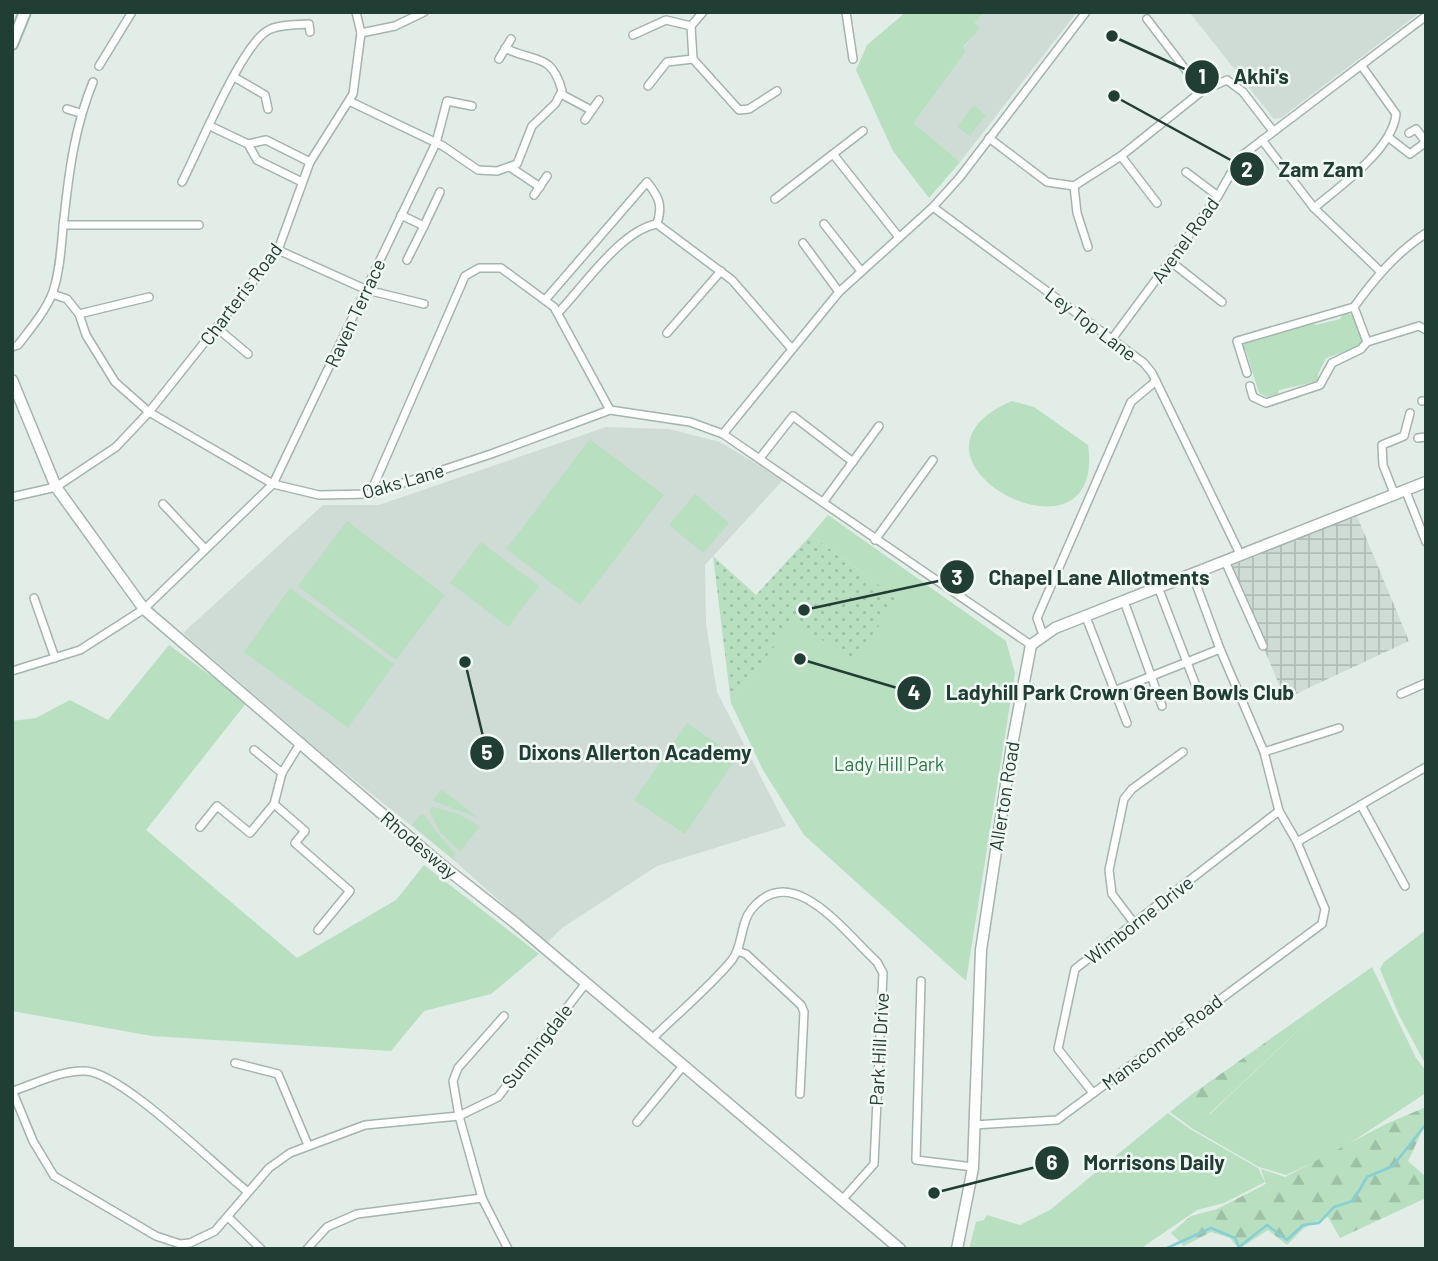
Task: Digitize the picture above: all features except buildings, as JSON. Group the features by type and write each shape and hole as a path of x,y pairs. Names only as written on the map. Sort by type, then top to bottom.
{"main road":[{"path":"12,44 24,12"}],"street":[{"path":"99,66 132,12"},
{"name":"Charteris Road","path":"12,497 56,487 116,447 149,412 278,250 310,162 353,94 361,33 356,12"},
{"path":"361,33 395,26 424,12"},
{"path":"703,12 691,26 693,59 739,110 749,109 777,91"},
{"path":"846,12 853,59"},
{"path":"723,434 839,292 933,207 1086,12"},
{"name":"Avenel Road","path":"1112,339 1218,196 1240,157 1426,16"},
{"path":"1147,19 1202,91"},
{"path":"633,35 666,20 691,26"},
{"path":"182,182 234,77 256,40 268,29 309,24 310,32"},
{"path":"499,59 511,39"},
{"path":"505,48 548,62 558,75 561,94"},
{"path":"648,86 667,62 693,59"},
{"path":"1314,208 1360,170 1388,137 1395,124 1396,114 1361,65"},
{"path":"234,77 265,95 268,109"},
{"path":"989,138 1047,182 1074,186 1121,156 1202,91 1221,81 1232,82 1273,131"},
{"path":"12,347 18,345 42,315 52,294 60,266 70,164 80,113 93,82"},
{"path":"349,101 436,143 478,170 488,172 510,167 522,156 532,127 561,94"},
{"path":"561,94 592,110"},
{"path":"585,120 599,100"},
{"name":"Raven Terrace","path":"273,484 436,143 447,102 472,106"},
{"path":"67,109 80,113"},
{"path":"210,126 248,145 257,160 302,182"},
{"path":"1388,137 1410,154 1426,142 1416,129 1409,133"},
{"path":"775,199 863,131"},
{"path":"248,145 267,140 310,162"},
{"path":"1262,140 1314,208 1380,271"},
{"path":"833,153 898,236"},
{"path":"1121,156 1157,203"},
{"path":"510,167 540,187"},
{"path":"1186,172 1218,196"},
{"path":"534,195 547,176"},
{"path":"545,300 648,182 660,197 661,212 657,224"},
{"path":"1074,186 1077,213 1088,247"},
{"path":"407,260 440,192"},
{"name":"Ley Top Lane","path":"933,207 1144,363 1156,381 1241,554"},
{"path":"401,215 424,226"},
{"path":"558,313 628,237 643,226 657,224 721,271 761,310 791,348"},
{"path":"824,224 860,271"},
{"path":"63,225 199,225"},
{"path":"1247,373 1237,341 1354,307 1380,271 1402,250 1426,233"},
{"path":"803,243 839,292"},
{"path":"278,250 367,290 424,304"},
{"path":"1170,261 1222,302"},
{"path":"370,494 464,276 479,268 501,268 545,300 558,313 610,410"},
{"path":"667,333 721,271"},
{"path":"52,294 67,299 79,314 149,297"},
{"path":"1354,307 1367,342"},
{"name":"Oaks Lane","path":"79,314 86,335 115,382 149,412 273,484 319,495 370,494 610,410 690,422 723,434 760,458 824,501 875,540 1031,645"},
{"path":"1250,386 1253,397 1266,403 1320,385 1332,363 1361,349 1367,342 1406,328 1419,326 1426,330"},
{"path":"217,328 248,354"},
{"name":"Rhodesway","path":"12,380 56,487 144,609 452,874 586,983 900,1249"},
{"path":"1043,635 1037,618 1131,402 1156,381"},
{"path":"1394,493 1383,464 1382,445 1405,436 1410,413"},
{"path":"760,458 793,416 853,462"},
{"path":"824,501 880,426"},
{"path":"875,540 933,460"},
{"path":"1031,645 1043,635 1124,601 1426,481"},
{"path":"12,671 80,650 144,609 273,484"},
{"path":"1405,489 1426,542"},
{"path":"163,504 204,548"},
{"path":"1225,561 1263,646"},
{"path":"1192,573 1220,649 1264,752 1279,811 1297,842 1426,767"},
{"path":"1158,587 1198,691"},
{"path":"34,598 55,658"},
{"path":"1124,601 1161,706"},
{"path":"1086,617 1127,723"},
{"name":"Allerton Road","path":"957,1249 973,1167 981,950 1012,745 1031,645"},
{"path":"1114,691 1220,649"},
{"path":"1401,694 1426,683"},
{"path":"1264,752 1339,728"},
{"path":"200,827 217,806 250,833 274,804 282,773 301,742"},
{"path":"254,750 282,773"},
{"path":"1134,923 1112,894 1108,870 1124,799 1132,789 1183,752"},
{"path":"274,804 305,831 295,844 350,891 318,930"},
{"path":"1361,805 1405,886"},
{"name":"Wimborne Drive","path":"1093,1093 1058,1049 1075,969 1279,811"},
{"name":"Manscombe Road","path":"974,1125 1057,1120 1322,924 1325,909 1297,842"},
{"name":"Park Hill Drive","path":"652,1039 734,958 748,913 763,897 784,890 804,895 877,962 883,974 874,1164 842,1200"},
{"path":"737,951 746,954 801,1005 804,1012 800,1094"},
{"path":"921,981 916,1160 973,1167"},
{"name":"Sunningdale","path":"13,1091 46,1167 64,1185 156,1236 180,1244 204,1238 228,1217 278,1160 308,1145 365,1125 459,1116 498,1097 586,983"},
{"path":"504,1016 458,1068 453,1081 459,1116 482,1198 509,1249"},
{"path":"235,1063 278,1074 308,1145"},
{"path":"637,1122 684,1066"},
{"path":"13,1091 71,1072 98,1074 176,1129 248,1192"},
{"path":"307,1249 327,1227 357,1214 482,1198"},
{"path":"228,1217 261,1249"}],"shaded area":[{"path":"984,12 1077,12 960,162 914,123 966,51 963,48 979,28 975,23"},
{"path":"1190,13 1418,14 1281,118 1274,119"},
{"path":"606,427 669,429 720,442 783,480 705,565 706,624 717,692 786,826 657,866 562,928 547,943 450,857 331,761 183,633 323,505 379,505"},
{"path":"1357,516 1409,641 1285,699 1228,563"}],"green space":[{"path":"906,12 984,12 975,23 980,28 963,47 966,51 914,123 960,162 929,198 893,151 856,70 867,45"},
{"path":"974,105 986,115 970,136 957,127"},
{"path":"1344,312 1354,316 1362,341 1359,347 1326,358 1318,374 1318,381 1279,390 1278,394 1267,397 1259,393 1246,351 1242,349 1245,342 1311,322 1316,325 1340,319"},
{"path":"1012,401 1034,407 1088,445 1085,484 1065,503 1036,506 1006,495 981,476 969,451 977,425"},
{"path":"590,439 664,495 580,605 506,549"},
{"path":"695,494 729,523 703,553 669,525"},
{"name":"Lady Hill Park","path":"828,515 1006,641 1015,673 966,981 804,835 763,770 731,703 793,621 899,600 811,535"},
{"path":"347,521 445,595 396,660 298,586"},
{"path":"811,535 899,600 853,659 793,622 731,703 713,556 756,595"},
{"path":"481,542 539,586 508,627 450,583"},
{"path":"290,588 394,664 348,728 244,652"},
{"path":"169,645 247,702 146,830 297,958 396,900 424,865 539,954 491,994 424,1011 391,1051 152,1036 12,1011 12,721 36,718 70,700 108,720"},
{"path":"687,723 737,757 685,834 634,800"},
{"path":"441,789 479,818 433,801"},
{"path":"432,807 456,813 480,826 460,852 440,832 429,810"},
{"path":"420,815 425,815 455,854 454,860 412,825"},
{"path":"1426,930 1426,1065 1399,1015 1380,969 1384,962"},
{"path":"1372,967 1416,1058 1426,1071 1426,1093 1338,1151 1286,1175 1259,1167 1193,1129 1170,1112 1191,1095 1210,1114 1305,1024 1314,1008"},
{"path":"1314,1008 1305,1024 1209,1114 1191,1095"},
{"path":"1426,1107 1426,1123 1408,1161 1426,1177 1426,1198 1340,1238 1328,1217 1304,1228 1287,1245 1268,1230 1239,1249 1230,1238 1211,1232 1184,1246 1171,1233 1191,1216 1217,1209 1266,1184 1261,1169 1285,1177 1386,1124"},
{"path":"1168,1113 1190,1129 1258,1168 1265,1182 1224,1203 1197,1210 1140,1249 969,1249 976,1222 984,1220 987,1215 1020,1225 1050,1210"}],"waterway":[{"path":"1165,1249 1211,1228 1235,1238 1239,1247 1267,1225 1287,1240 1303,1225 1319,1223 1334,1207 1353,1201 1367,1177 1393,1166 1426,1124"}],"place":[{"name":"Akhi's","path":"1112,36"},
{"name":"Zam Zam","path":"1114,96"},
{"name":"Chapel Lane Allotments","path":"804,610"},
{"name":"Ladyhill Park Crown Green Bowls Club","path":"800,659"},
{"name":"Dixons Allerton Academy","path":"465,662"},
{"name":"Morrisons Daily","path":"934,1193"}]}
